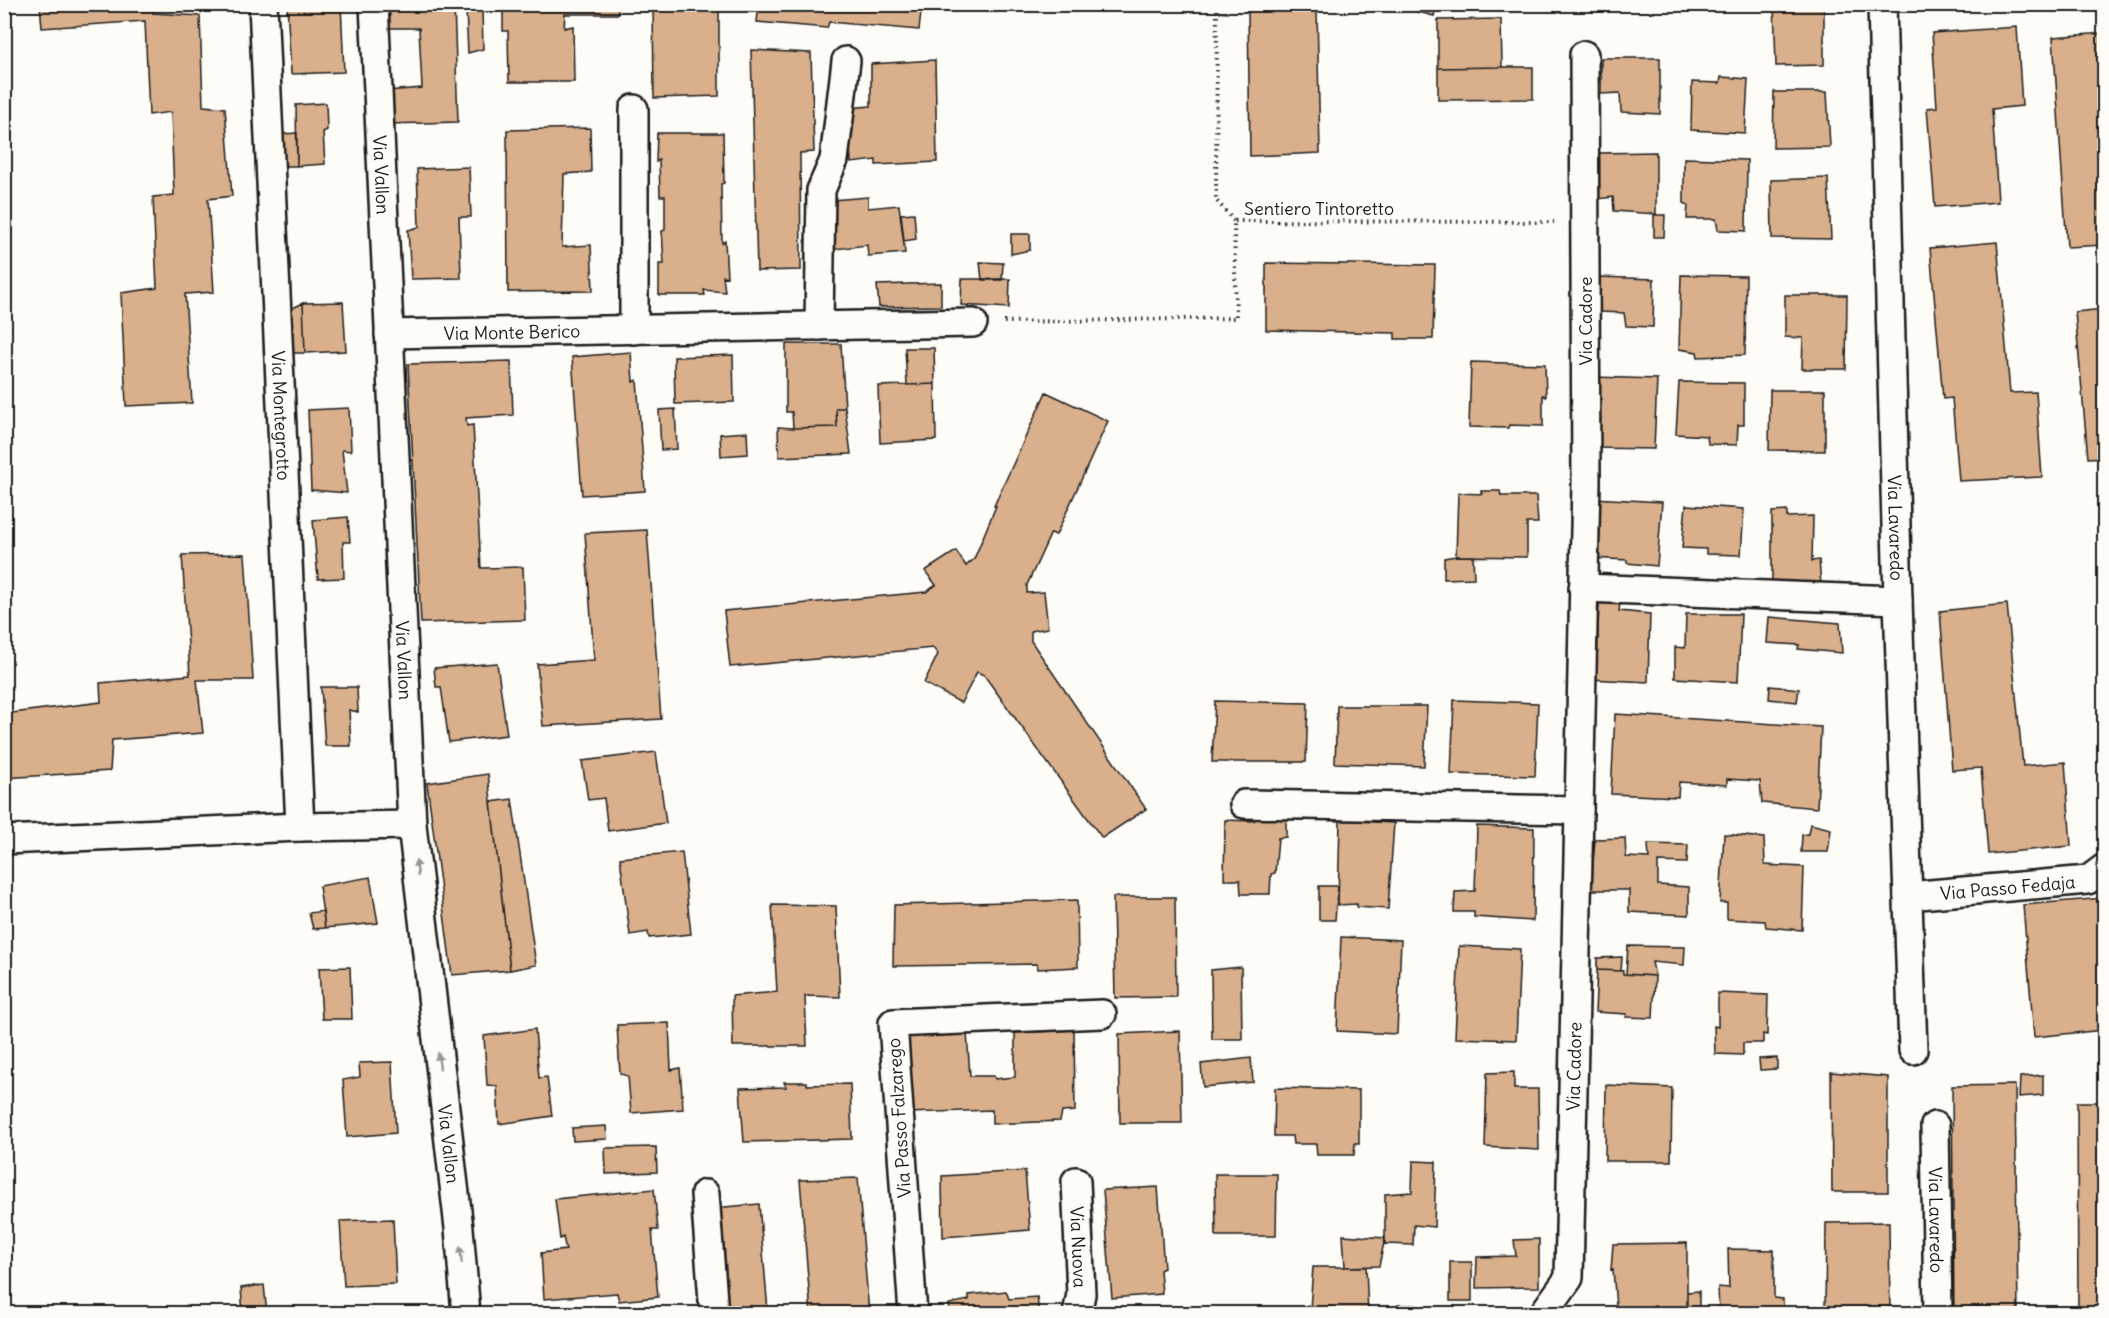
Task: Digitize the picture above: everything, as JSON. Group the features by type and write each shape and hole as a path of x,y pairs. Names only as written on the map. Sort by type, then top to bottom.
{"street":[{"name":"Via Montegrotto","path":"263,4 300,827"},
{"name":"Via Vallon","path":"374,4 412,825 459,1228 466,1314"},
{"name":"Via Lavaredo","path":"1882,4 1913,1050"},
{"name":"Via Cadore","path":"1543,1314 1569,1278 1586,482 1584,55"},
{"path":"819,326 821,190 834,160 846,61"},
{"path":"634,109 634,330"},
{"name":"Via Monte Berico","path":"389,334 973,323"},
{"path":"1584,588 1898,600"},
{"path":"1244,804 1579,810"},
{"path":"4,840 300,827 412,825"},
{"name":"Via Passo Fedaja","path":"1908,896 2088,880 2104,867"},
{"name":"Via Passo Falzarego","path":"913,1314 893,1023 1102,1014"},
{"name":"Via Lavaredo","path":"1935,1126 1938,1314"},
{"name":"Via Nuova","path":"1076,1181 1081,1294 1077,1314"},
{"path":"705,1194 714,1314"}],"path":[{"path":"1217,4 1216,200 1234,221"},
{"name":"Sentiero Tintoretto","path":"973,323 1236,318 1234,221 1585,223"}],"building":[{"path":"40,4 152,4 153,13 200,16 203,106 225,108 232,196 208,199 214,292 185,294 192,403 126,406 121,293 157,288 153,197 174,195 171,112 149,115 145,21 42,28"},
{"path":"287,4 341,4 344,72 291,74"},
{"path":"383,4 454,4 458,122 388,124 387,91 422,88 419,28 384,28"},
{"path":"503,4 618,4 618,14 565,14 564,28 573,26 574,82 509,82 508,31 503,31"},
{"path":"653,4 719,4 719,96 654,98"},
{"path":"759,4 922,4 919,30 829,22 827,28 757,22"},
{"path":"1388,4 1437,4 1434,16"},
{"path":"1824,4 1824,65 1776,66 1774,5"},
{"path":"466,9 482,10 483,49 468,53"},
{"path":"1317,9 1320,153 1250,156 1248,10"},
{"path":"1501,19 1502,67 1438,68 1438,20"},
{"path":"2017,27 2022,106 1992,109 1998,202 1935,207 1927,108 1937,107 1932,33"},
{"path":"2104,33 2104,245 2067,247 2053,37"},
{"path":"751,50 811,53 814,152 800,153 801,270 757,271"},
{"path":"1601,58 1660,58 1660,114 1621,112 1620,93 1601,94"},
{"path":"935,60 937,162 876,165 876,160 851,163 848,108 871,106 871,64"},
{"path":"1533,67 1533,99 1438,100 1438,68"},
{"path":"1721,77 1748,79 1745,133 1691,130 1692,82 1720,83"},
{"path":"1774,92 1827,92 1830,147 1773,148"},
{"path":"326,103 327,130 323,132 325,164 297,166 296,105"},
{"path":"590,128 591,172 564,174 562,247 591,245 593,291 508,292 507,130"},
{"path":"297,133 297,166 284,166 283,134"},
{"path":"657,133 723,133 724,183 721,184 722,243 725,241 727,277 723,276 725,292 704,290 705,295 659,295 659,264 664,264 662,231 665,230 665,196 660,196 659,160 656,162"},
{"path":"1656,152 1656,214 1614,211 1613,197 1598,199 1599,153"},
{"path":"1684,158 1747,160 1746,231 1718,230 1716,219 1687,219 1688,205 1684,203"},
{"path":"469,167 471,217 459,217 461,278 411,279 408,230 419,227 417,169"},
{"path":"1828,178 1831,239 1772,238 1771,180"},
{"path":"868,197 868,208 899,205 905,253 868,256 867,245 835,249 832,200"},
{"path":"914,213 916,239 904,241 901,214"},
{"path":"1654,215 1665,215 1664,237 1654,237"},
{"path":"1011,234 1030,234 1030,250 1011,254"},
{"path":"1997,242 2010,393 2036,392 2042,477 1959,481 1952,398 1943,399 1930,248"},
{"path":"980,262 1003,263 1002,280 982,280"},
{"path":"1266,263 1435,265 1433,339 1395,339 1395,333 1266,330"},
{"path":"1681,275 1746,276 1745,355 1698,357 1697,352 1679,349"},
{"path":"1599,277 1654,279 1653,327 1626,326 1624,313 1600,312"},
{"path":"962,279 1010,279 1009,308 961,305"},
{"path":"941,283 941,306 879,307 877,285"},
{"path":"1785,295 1847,295 1846,369 1802,369 1803,338 1785,337"},
{"path":"343,302 346,351 305,353 303,303"},
{"path":"303,303 305,353 292,353 291,309"},
{"path":"2104,309 2104,457 2088,458 2075,312"},
{"path":"786,344 841,344 845,408 836,408 837,427 793,428 792,412 786,412"},
{"path":"905,348 934,348 935,384 907,385"},
{"path":"631,352 633,382 637,380 645,491 582,495 572,357"},
{"path":"733,355 734,402 675,404 674,357"},
{"path":"511,361 513,415 466,418 467,426 473,425 481,568 523,567 525,620 421,623 408,364"},
{"path":"1471,362 1545,364 1546,397 1543,395 1543,426 1469,427"},
{"path":"1593,377 1657,379 1654,449 1592,448"},
{"path":"1679,382 1744,383 1744,425 1738,425 1737,445 1708,444 1707,436 1676,434"},
{"path":"935,384 936,440 880,443 878,386"},
{"path":"1770,390 1825,390 1825,451 1769,450"},
{"path":"1046,392 1108,421 1056,535 1051,533 1027,585 1027,593 1044,592 1048,628 1031,631 1031,641 1146,809 1102,838 984,675 977,672 961,703 924,683 938,654 933,648 730,667 724,611 926,592 936,585 925,571 956,551 966,566 974,559 996,506 994,506"},
{"path":"349,408 351,451 342,450 347,493 311,490 308,410"},
{"path":"836,408 845,408 851,454 779,457 778,427 837,427"},
{"path":"675,409 677,449 661,450 659,410"},
{"path":"747,432 748,454 721,456 720,434"},
{"path":"1481,491 1500,491 1501,496 1536,496 1538,523 1527,523 1527,557 1456,556 1458,493 1482,494"},
{"path":"1593,498 1662,502 1657,566 1627,563 1627,560 1591,558"},
{"path":"1686,505 1744,509 1741,555 1706,554 1706,549 1682,548"},
{"path":"1787,511 1787,517 1813,516 1812,561 1819,560 1821,585 1772,582 1772,512"},
{"path":"348,517 350,542 343,542 344,578 318,579 313,520"},
{"path":"647,530 661,719 543,726 537,664 594,660 585,533"},
{"path":"245,554 253,680 197,680 203,733 112,740 110,771 4,778 4,714 101,702 100,683 190,675 182,555"},
{"path":"1473,556 1474,578 1444,579 1444,558"},
{"path":"1599,601 1620,603 1619,611 1650,614 1648,682 1589,679 1589,662 1597,661"},
{"path":"2007,604 2023,766 2065,762 2071,846 1988,854 1981,768 1952,770 1940,611"},
{"path":"1686,614 1741,614 1738,682 1675,678 1675,647 1685,648"},
{"path":"1769,617 1840,623 1842,653 1798,649 1799,645 1767,643"},
{"path":"497,663 507,735 449,742 441,687 436,687 434,668"},
{"path":"1770,686 1799,689 1797,702 1769,699"},
{"path":"321,687 357,687 358,712 349,710 351,746 325,746"},
{"path":"1454,700 1538,703 1535,776 1451,774"},
{"path":"1215,701 1308,703 1306,762 1212,762"},
{"path":"1337,706 1427,706 1424,766 1335,763"},
{"path":"1615,714 1821,727 1817,808 1762,803 1760,781 1727,779 1727,785 1679,782 1678,797 1611,794"},
{"path":"656,752 666,823 608,831 604,798 588,800 582,761"},
{"path":"488,774 510,970 452,975 427,783"},
{"path":"512,799 536,965 510,970 491,802"},
{"path":"1254,815 1286,817 1286,837 1278,838 1275,873 1271,874 1270,894 1241,894 1240,880 1224,880 1225,820 1254,821"},
{"path":"1340,820 1394,823 1388,909 1357,907 1357,904 1338,905"},
{"path":"1810,824 1831,829 1828,852 1801,852 1802,835 1808,834"},
{"path":"1477,826 1534,828 1533,921 1474,917 1474,912 1454,912 1455,892 1475,891"},
{"path":"1724,834 1764,838 1765,865 1804,867 1802,930 1766,927 1765,921 1727,919 1727,903 1720,903"},
{"path":"1625,838 1626,857 1649,858 1648,844 1688,845 1687,863 1658,862 1658,885 1689,887 1689,915 1629,912 1629,890 1591,890 1595,839"},
{"path":"682,852 691,934 649,938 648,932 630,935 620,858"},
{"path":"370,877 378,923 325,928 319,886"},
{"path":"1319,886 1338,886 1335,920 1319,920"},
{"path":"1113,897 1175,897 1176,997 1115,998"},
{"path":"2104,898 2104,1030 2034,1037 2023,905"},
{"path":"1077,900 1078,967 1038,969 1037,964 893,966 894,905"},
{"path":"772,905 836,906 840,997 805,996 807,1046 733,1046 732,996 777,992"},
{"path":"323,911 325,928 313,929 309,913"},
{"path":"1341,937 1401,940 1397,1034 1337,1031"},
{"path":"1459,946 1520,949 1516,1040 1455,1038"},
{"path":"1628,946 1685,947 1684,965 1652,962 1655,976 1626,974"},
{"path":"1622,957 1621,971 1597,970 1597,958"},
{"path":"350,967 352,1019 322,1019 319,968"},
{"path":"1241,967 1242,1039 1212,1039 1211,970"},
{"path":"1597,970 1655,976 1653,1018 1595,1012"},
{"path":"1718,993 1768,995 1767,1035 1763,1034 1763,1043 1743,1043 1743,1055 1715,1054 1714,1026 1718,1027"},
{"path":"669,1023 671,1070 680,1068 683,1109 631,1113 628,1076 620,1074 617,1025"},
{"path":"535,1029 539,1078 547,1077 552,1116 499,1124 497,1086 487,1085 484,1036"},
{"path":"1074,1030 1075,1111 1062,1112 1060,1121 992,1124 992,1110 908,1113 906,1033 967,1033 970,1076 994,1076 995,1079 1015,1077 1015,1033"},
{"path":"1180,1031 1182,1123 1120,1123 1119,1034"},
{"path":"1251,1058 1253,1082 1203,1087 1201,1064"},
{"path":"1777,1058 1777,1069 1760,1070 1759,1059"},
{"path":"392,1062 396,1133 347,1137 343,1080 360,1077 359,1063"},
{"path":"1514,1072 1514,1089 1538,1089 1539,1150 1485,1147 1487,1073"},
{"path":"1831,1072 1888,1077 1888,1192 1832,1192"},
{"path":"2043,1075 2043,1095 2019,1097 2020,1077"},
{"path":"784,1082 807,1082 807,1085 850,1084 852,1139 744,1142 740,1088 786,1087"},
{"path":"1606,1085 1672,1088 1671,1161 1605,1161"},
{"path":"2015,1085 2018,1314 1954,1314 1952,1086"},
{"path":"1275,1088 1359,1090 1359,1144 1355,1143 1354,1155 1317,1155 1316,1144 1293,1144 1292,1136 1274,1136"},
{"path":"2077,1102 2104,1102 2104,1309 2078,1309"},
{"path":"606,1126 607,1139 573,1141 572,1128"},
{"path":"656,1147 657,1172 606,1174 605,1148"},
{"path":"1413,1161 1436,1162 1434,1227 1414,1225 1413,1245 1385,1244 1385,1194 1412,1192"},
{"path":"1025,1171 1030,1230 943,1237 942,1176"},
{"path":"1215,1174 1277,1174 1276,1236 1216,1236"},
{"path":"858,1178 869,1314 811,1314 800,1180"},
{"path":"1158,1187 1164,1268 1160,1270 1162,1294 1112,1298 1103,1190"},
{"path":"654,1189 658,1230 652,1230 658,1297 619,1301 617,1293 544,1299 541,1253 566,1250 563,1237 560,1239 555,1199"},
{"path":"759,1204 768,1311 724,1314 713,1208"},
{"path":"393,1219 396,1284 344,1286 340,1221"},
{"path":"1889,1222 1890,1314 1825,1314 1826,1223"},
{"path":"1343,1235 1385,1238 1379,1266 1345,1267"},
{"path":"1539,1239 1539,1287 1476,1288 1477,1257 1516,1256 1514,1240"},
{"path":"1687,1243 1687,1307 1616,1307 1613,1269 1611,1270 1613,1244"},
{"path":"1728,1249 1774,1250 1774,1298 1783,1299 1783,1314 1719,1314 1718,1287 1729,1288"},
{"path":"1450,1262 1472,1262 1472,1301 1450,1301"},
{"path":"1313,1267 1366,1267 1368,1314 1340,1314 1310,1309"},
{"path":"264,1285 267,1314 243,1314 241,1288"},
{"path":"1006,1291 1009,1299 1037,1297 1039,1314 950,1314 949,1304 969,1300 969,1295"},
{"path":"1699,1291 1699,1314 1687,1314 1687,1292"},
{"path":"1398,1305 1415,1305 1416,1314 1398,1314"}]}
